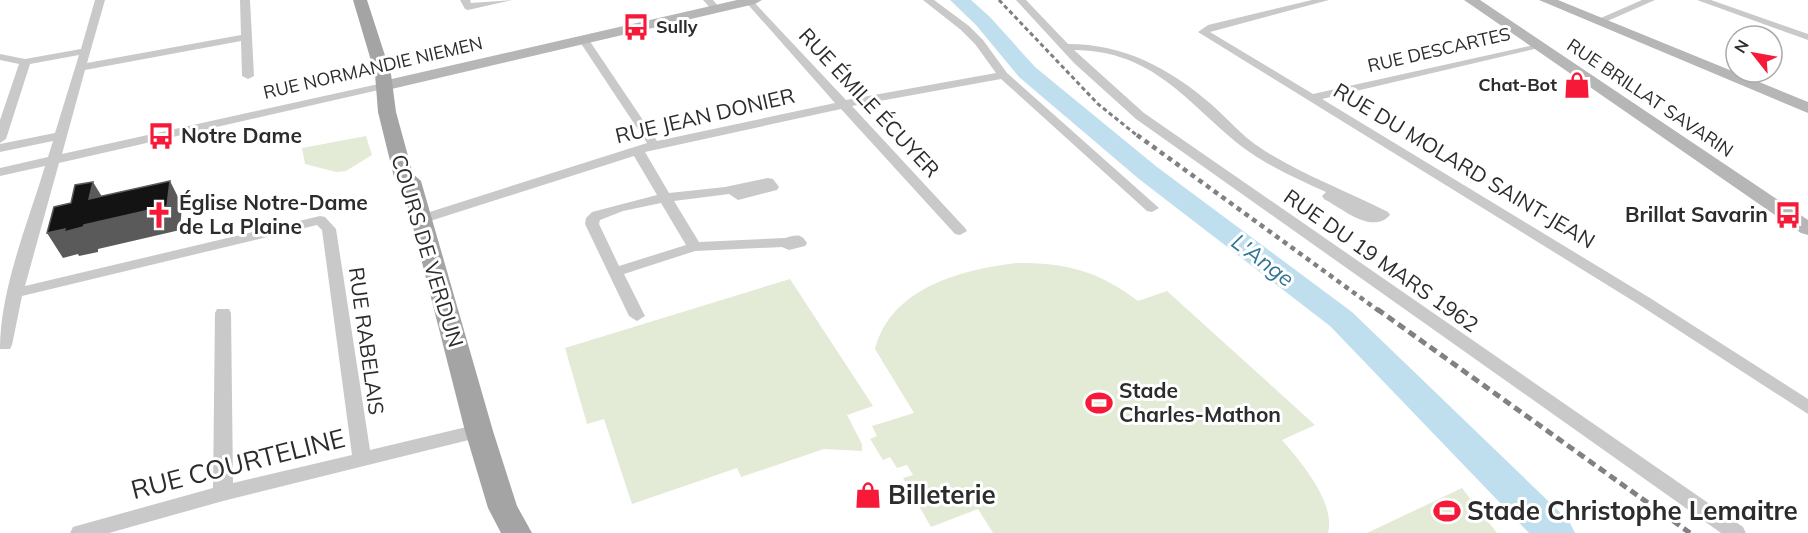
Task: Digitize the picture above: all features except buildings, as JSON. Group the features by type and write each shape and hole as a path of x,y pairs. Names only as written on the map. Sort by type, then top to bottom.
{"main road":[{"name":"COURS DE VERDUN","path":"360,0 382,74 387,112 404,177 411,181 479,431 503,508 517,533"},
{"name":"RUE BRILLAT SAVARIN","path":"1471,0 1808,229"},
{"path":"1546,0 1808,108"},
{"name":"RUE NORMANDIE NIEMEN","path":"383,86 583,39 712,4 751,1"}],"street":[{"path":"4,345 15,293 100,0"},
{"path":"245,0 248,76"},
{"path":"465,0 468,7 507,0"},
{"path":"928,0 973,35 1003,75 1152,208"},
{"name":"RUE DU 19 MARS 1962","path":"1022,0 1064,46 1113,93 1198,159 1736,533"},
{"name":"RUE DU MOLARD SAINT-JEAN","path":"1324,0 1212,27 1203,32 1644,301 1808,408"},
{"path":"1599,21 1650,0"},
{"path":"1702,0 1808,37"},
{"name":"RUE ÉMILE ÉCUYER","path":"751,1 960,231"},
{"path":"81,67 246,37"},
{"path":"583,39 654,145"},
{"name":"RUE DESCARTES","path":"1312,98 1539,45"},
{"path":"1064,46 1108,49 1134,57 1187,91 1240,139 1261,154 1338,191"},
{"path":"0,57 25,62 86,51"},
{"path":"0,139 25,62"},
{"name":"RUE JEAN DONIER","path":"422,219 654,145 844,105 1003,75"},
{"name":"RUE NORMANDIE NIEMEN","path":"0,172 383,86"},
{"path":"0,148 60,136"},
{"path":"637,150 662,197 694,247"},
{"path":"637,316 592,224 593,218 603,212 662,197 719,191 734,192"},
{"name":"RUE RABELAIS","path":"15,293 320,220 329,229 362,461"},
{"path":"615,272 694,247 786,242"},
{"path":"223,313 223,493"},
{"name":"RUE COURTELINE","path":"80,533 223,493 479,431"}],"green space":[{"path":"366,136 372,155 346,171 336,172 305,164 302,148"},
{"name":"Stade Charles-Mathon","path":"1016,263 1034,263 1080,270 1109,282 1138,301 1167,291 1315,425 1282,440 1307,470 1322,495 1327,508 1328,533 993,533 978,509 931,527 903,478 913,475 907,465 897,468 890,457 883,460 870,439 877,436 872,426 914,413 875,349 883,328 896,311 912,297 930,286 973,271"},
{"path":"790,279 873,406 847,415 862,444 862,451 824,449 741,477 737,468 632,504 604,419 587,424 565,348"},
{"name":"Stade Christophe Lemaitre","path":"1462,488 1497,533 1367,533"}],"waterway":[{"name":"L'Ange","path":"960,0 983,21 1027,72 1148,173 1341,319 1555,533"}],"railway":[{"path":"999,0 1098,104 1139,137"},
{"path":"1137,135 1379,311"},
{"path":"1377,309 1690,533"}],"place":[{"name":"Sully","path":"636,27"},
{"name":"Chat-Bot","path":"1577,85"},
{"name":"Notre Dame","path":"161,136"},
{"name":"Église Notre-Dame de La Plaine","path":"159,215"},
{"name":"Brillat Savarin","path":"1788,215"},
{"name":"Stade Charles-Mathon","path":"1099,403"},
{"name":"Billeterie","path":"868,495"},
{"name":"Stade Christophe Lemaitre","path":"1447,511"}]}
